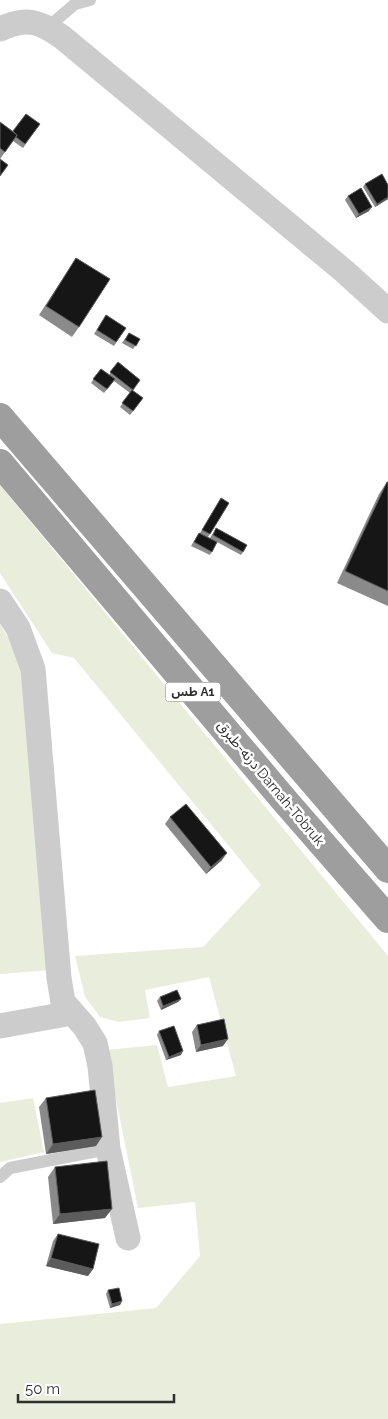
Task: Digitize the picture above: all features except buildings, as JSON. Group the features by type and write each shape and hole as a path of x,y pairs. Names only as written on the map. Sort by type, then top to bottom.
{"highway":[{"name":"طس A1","path":"0,417 388,869"},
{"name":"درنه-طبرق Darnah-Tobruk","path":"0,463 285,802 388,919"}],"street":[{"path":"0,29 15,22 34,22 48,27 344,271 388,312"},
{"path":"0,601 18,628 33,669 59,978 63,1002 85,1027 95,1044 100,1066 108,1149 128,1238"},
{"path":"0,1026 72,1013"}],"lane":[{"path":"48,27 75,4 90,0"},
{"path":"0,1177 10,1168 108,1149"}],"green space":[{"path":"0,485 388,956 388,1419 0,1419 0,1324 156,1308 200,1256 195,1202 138,1208 106,1050 157,1045 168,1087 236,1076 209,977 145,990 150,1018 119,1022 100,1017 85,997 75,956 203,947 261,885 74,658 52,653 0,573"},
{"path":"0,624 22,661 52,970 0,974"},
{"path":"33,1098 44,1152 0,1162 0,1103"}]}
